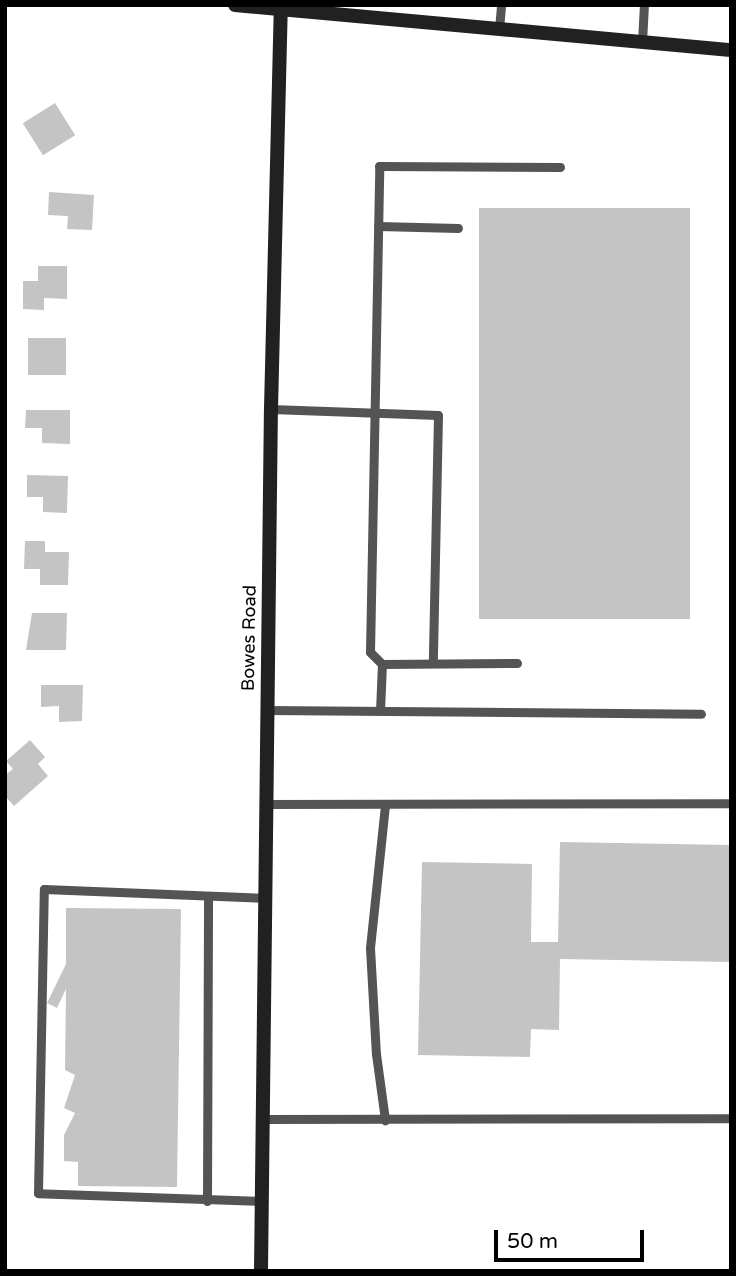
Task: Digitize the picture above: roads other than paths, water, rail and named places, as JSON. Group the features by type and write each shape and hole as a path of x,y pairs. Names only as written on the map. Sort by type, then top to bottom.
{"main road":[{"path":"235,5 731,50"},
{"name":"Bowes Road","path":"261,1271 271,409 281,9"}],"lane":[{"path":"499,29 501,5"},
{"path":"642,42 644,5"},
{"path":"517,663 382,664 370,652 379,166 560,167"},
{"path":"378,226 458,228"},
{"path":"271,409 438,415 433,663"},
{"path":"380,711 382,664"},
{"path":"267,710 701,714"},
{"path":"266,804 731,803"},
{"path":"385,805 370,948 376,1054 385,1120"},
{"path":"262,1201 38,1193 44,889 265,898"},
{"path":"206,1201 208,896"},
{"path":"264,1119 731,1118"}]}
